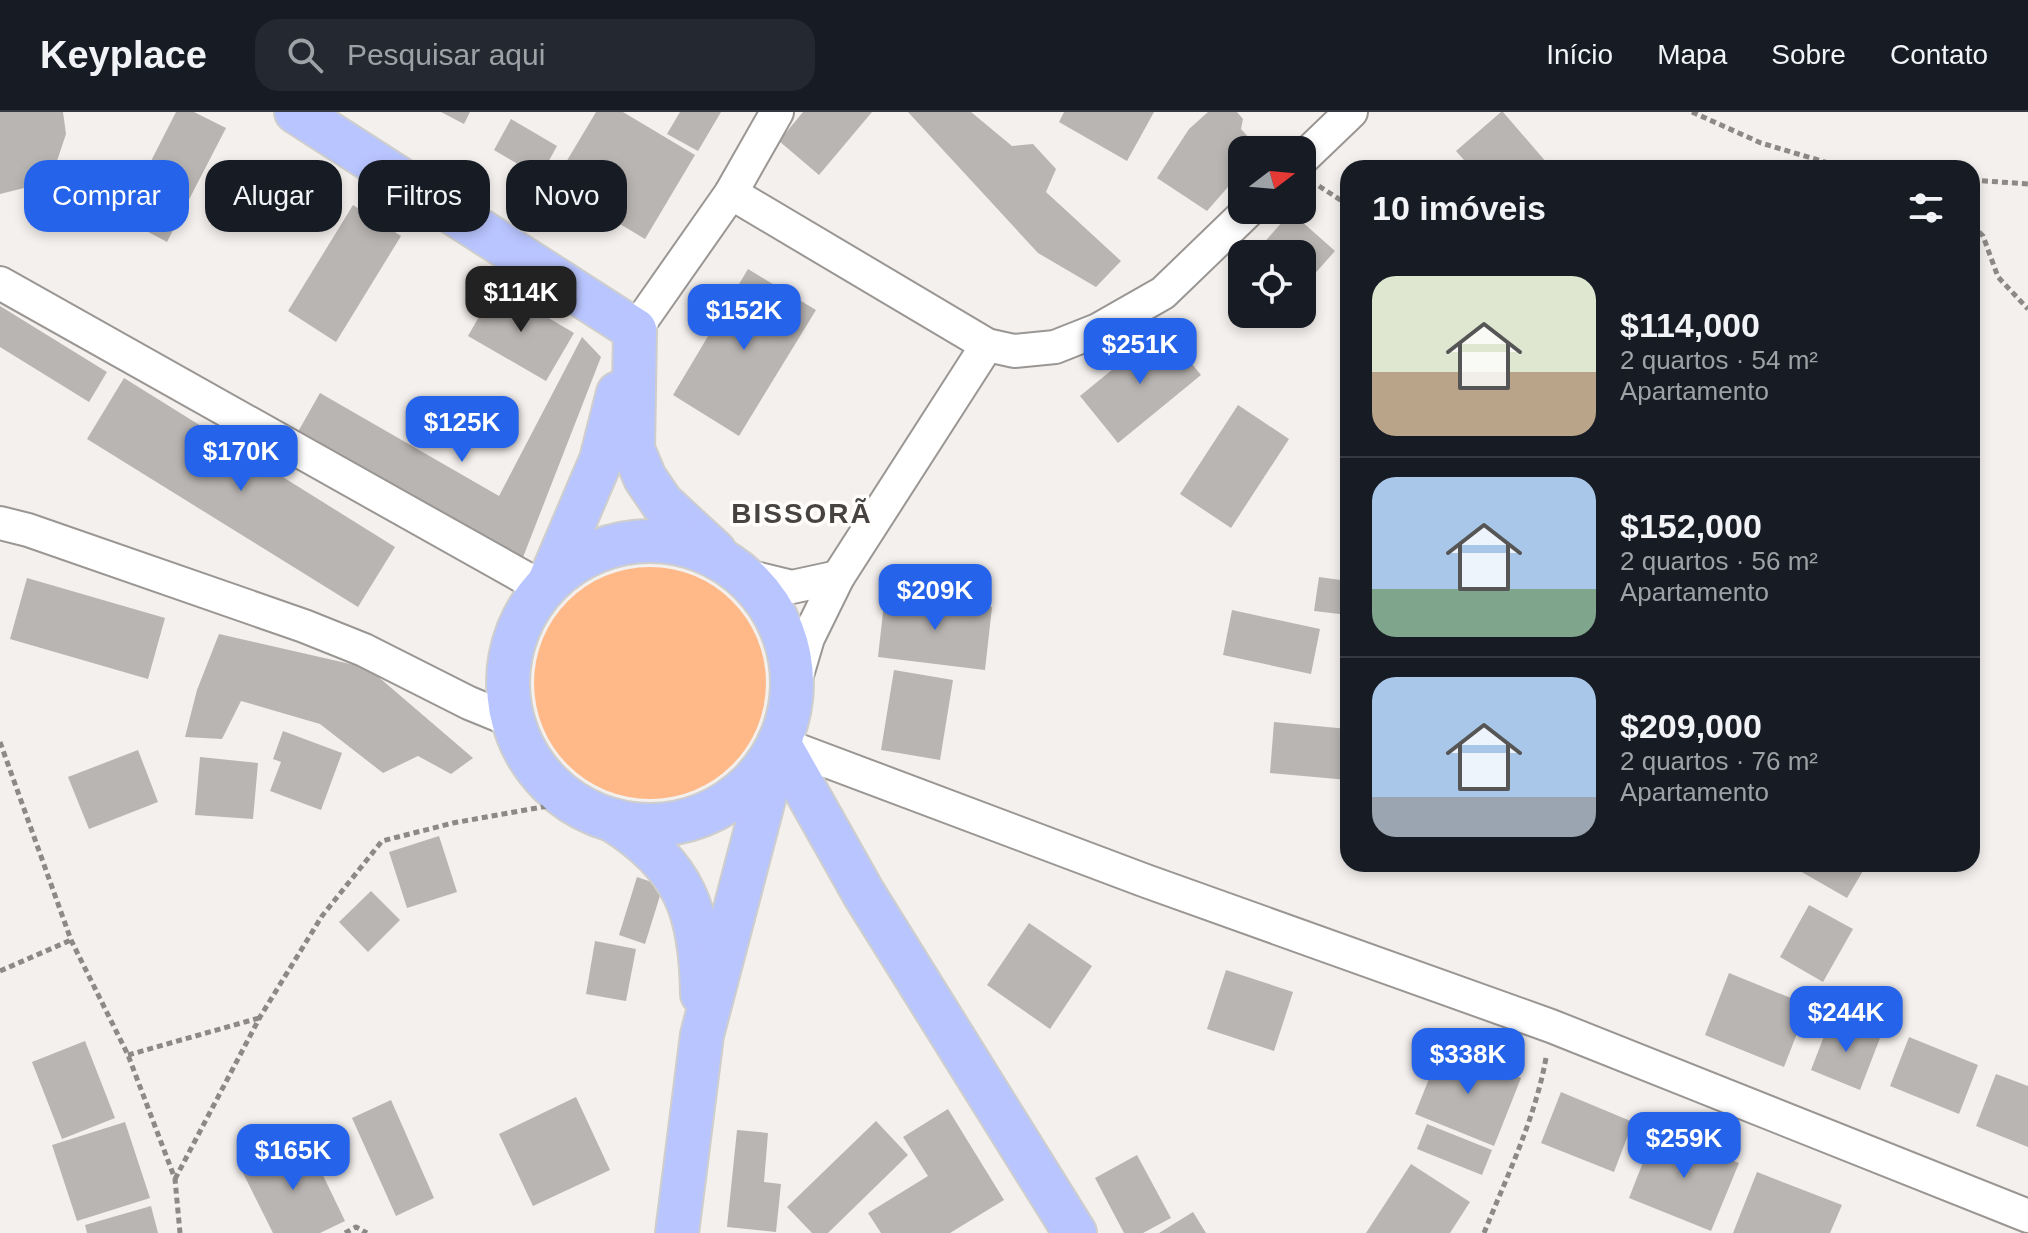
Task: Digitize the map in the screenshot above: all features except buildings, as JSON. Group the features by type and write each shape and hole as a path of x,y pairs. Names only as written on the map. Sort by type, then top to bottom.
{"main road":[{"path":"296,112 635,330"},
{"path":"635,330 633,449 645,478 662,503 759,592 785,640 790,664 792,692 788,716 702,1035"},
{"path":"635,330 601,460 546,585 523,617 510,655 507,687 513,721 522,747 542,777 570,802 595,815 642,826 690,820 735,798 762,771 779,743"},
{"path":"546,585 594,551 628,542 657,540 687,545 735,569"},
{"path":"779,743 864,894 1075,1233"},
{"path":"613,821 640,837 658,853 675,875 690,905 702,968 702,1035 677,1233"}],"street":[{"path":"635,330 731,193 777,112"},
{"path":"1316,159 1351,112"},
{"path":"731,193 987,345 1014,351 1055,347 1098,330 1163,293 1234,224"},
{"path":"0,283 546,585"},
{"path":"792,692 808,638 838,577 987,345"},
{"path":"0,523 304,626 364,650 469,703 513,721"},
{"path":"735,569 792,587 838,577"},
{"path":"779,743 1146,881 1551,1026 2028,1216"}],"path":[{"path":"1692,112 1761,143 1818,160"},
{"path":"1316,177 1340,198"},
{"path":"1980,181 2028,184"},
{"path":"1980,233 1998,277 2028,309"},
{"path":"2016,297 2028,302"},
{"path":"0,742 71,940 128,1055 175,1179 180,1233"},
{"path":"175,1179 260,1017 322,916 382,841 453,823 570,802"},
{"path":"0,971 71,940"},
{"path":"128,1055 260,1017"},
{"path":"1484,1233 1541,1086 1551,1026"},
{"path":"345,1233 356,1227 367,1233"}],"shaded area":[{"path":"650,567 673,569 694,576 732,601 757,639 764,660 764,706 757,727 732,765 694,790 673,797 650,799 627,797 606,790 568,765 543,727 536,706 534,683 536,660 543,639 568,601 606,576 627,569"}],"district":[{"name":"BISSORÃ","path":"802,513"}]}
